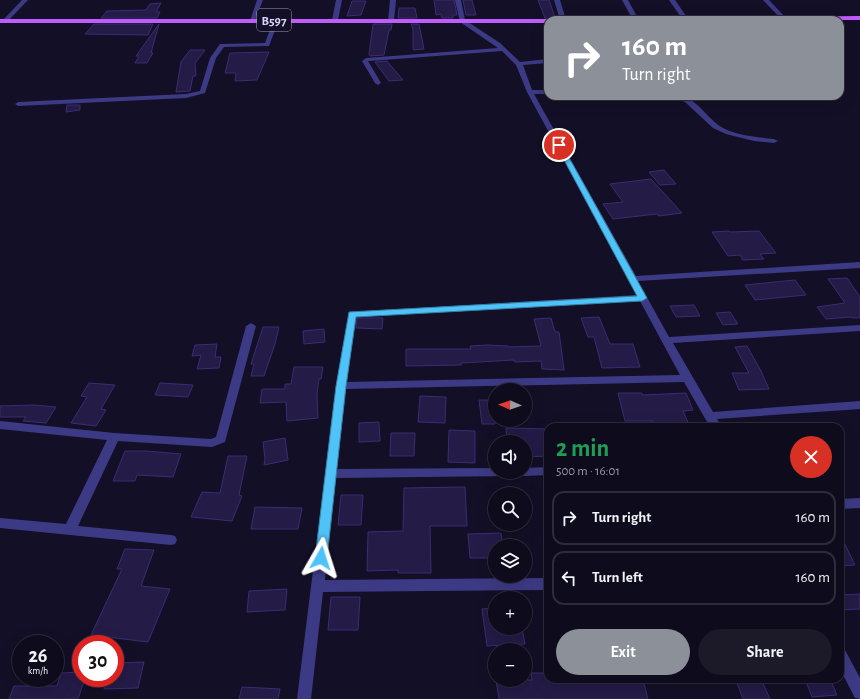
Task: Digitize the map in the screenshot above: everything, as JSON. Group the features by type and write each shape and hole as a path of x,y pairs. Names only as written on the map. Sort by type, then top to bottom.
{"main road":[{"path":"844,18 860,18"},
{"name":"B597","path":"3,21 544,21"}],"street":[{"path":"3,21 25,0"},
{"path":"252,20 260,0"},
{"path":"335,20 340,0"},
{"path":"391,21 393,0"},
{"path":"458,0 462,21 503,49 519,64 530,92 686,378 714,423"},
{"path":"557,0 562,16"},
{"path":"625,0 634,16"},
{"path":"672,0 683,16"},
{"path":"766,0 781,16"},
{"path":"18,104 178,96 203,92 213,58 222,45 267,45 276,20"},
{"path":"378,83 365,61 368,59 503,49"},
{"path":"519,64 544,61"},
{"path":"530,92 544,92"},
{"path":"685,100 688,101 721,130 737,136 774,141"},
{"path":"632,278 860,265"},
{"path":"304,699 330,474 352,314 642,298"},
{"path":"0,426 114,437 212,443 221,439 251,326"},
{"path":"666,340 860,328"},
{"path":"341,386 686,378"},
{"path":"710,416 860,405"},
{"path":"70,529 114,437"},
{"path":"532,472 544,471"},
{"path":"330,474 488,472"},
{"path":"844,504 860,502"},
{"path":"0,523 171,540"},
{"path":"318,586 544,584"},
{"path":"844,663 860,693"}],"building":[{"path":"434,0 454,0 457,15 453,15 453,18 442,18 441,14 436,15"},
{"path":"463,0 472,0 476,15 466,15"},
{"path":"538,0 549,0 555,16 544,16"},
{"path":"352,1 366,1 361,15 347,16"},
{"path":"161,3 156,12 160,12 157,18 101,18 107,11 146,10 150,4"},
{"path":"399,8 415,8 417,18 398,18"},
{"path":"94,24 153,24 148,35 85,34"},
{"path":"159,24 151,53 153,53 147,63 135,63 139,56 136,56"},
{"path":"373,24 392,24 391,30 389,30 384,55 370,56 369,54"},
{"path":"411,24 419,24 424,49 413,50 413,29"},
{"path":"190,50 205,50 195,63 196,76 193,76 190,91 176,92 181,62"},
{"path":"269,52 257,80 235,81 236,73 225,73 230,53"},
{"path":"387,61 403,80 389,81 375,62"},
{"path":"67,105 80,105 80,110 66,112"},
{"path":"664,170 676,184 660,185 649,172"},
{"path":"651,179 682,213 613,219 603,204 623,202 610,184"},
{"path":"759,231 776,253 760,254 764,259 743,260 740,255 728,256 712,232"},
{"path":"847,278 860,297 860,318 851,317 826,319 817,307 845,303 828,279"},
{"path":"795,280 806,295 755,300 745,285"},
{"path":"694,305 700,316 676,317 670,306"},
{"path":"730,312 738,324 723,325 716,313"},
{"path":"599,317 610,344 633,344 640,367 602,368 594,337 588,337 581,318"},
{"path":"357,318 383,318 382,329 356,328"},
{"path":"551,318 555,332 559,332 564,370 542,369 541,361 515,362 514,360 461,363 461,365 406,366 406,349 471,349 470,346 487,345 508,347 541,346 534,319"},
{"path":"263,327 279,327 264,376 251,376 254,364 251,364"},
{"path":"324,329 325,342 304,344 303,331"},
{"path":"217,344 215,357 221,357 219,368 197,369 201,355 192,356 195,345"},
{"path":"747,346 769,389 739,390 732,373 749,373 735,347"},
{"path":"294,367 323,367 321,379 319,379 317,394 318,418 287,421 286,402 260,403 262,389 285,389 285,384 291,384"},
{"path":"89,383 115,385 101,409 106,410 96,426 71,423 87,397 81,396"},
{"path":"160,383 193,385 188,397 155,395"},
{"path":"618,393 642,393 642,395 686,393 693,410 683,411 688,423 625,421"},
{"path":"420,396 446,397 445,423 418,422"},
{"path":"479,400 488,400 488,424 482,424"},
{"path":"34,405 56,407 46,423 23,421 26,417 0,417 0,406"},
{"path":"379,422 380,441 359,442 359,423"},
{"path":"506,428 544,429 544,456 532,457 532,435 506,435"},
{"path":"449,430 475,431 475,463 448,462"},
{"path":"391,433 415,433 414,456 390,456"},
{"path":"285,438 288,460 264,465 265,459 263,442"},
{"path":"125,451 181,454 173,477 137,475 135,481 113,481"},
{"path":"228,456 247,456 239,495 242,496 232,521 191,517 202,492 220,493"},
{"path":"465,487 467,526 430,526 431,573 398,573 398,570 367,571 368,532 403,531 404,488"},
{"path":"341,495 363,495 361,525 338,525"},
{"path":"255,507 302,508 298,529 251,529"},
{"path":"501,533 502,539 488,539 488,558 470,558 468,534"},
{"path":"844,542 855,565 844,566"},
{"path":"125,549 154,550 141,586 170,589 148,642 124,639 124,635 91,635 122,569 117,569"},
{"path":"287,589 285,610 247,612 249,591"},
{"path":"860,594 860,609 844,610 844,595"},
{"path":"331,597 360,597 358,630 328,630"},
{"path":"482,609 488,609 488,635 523,635 525,643 488,643 487,646"},
{"path":"144,662 138,688 104,689 105,687 124,687 124,663"},
{"path":"72,672 72,687 82,687 78,699 9,699 14,687 64,687 64,673"},
{"path":"532,673 544,673 544,683 644,683 648,699 499,699 497,687 532,687"},
{"path":"737,683 763,683 770,699 743,699"},
{"path":"807,683 832,683 837,695 812,697"},
{"path":"242,687 280,689 278,699 239,699"}],"route":[{"path":"321,558 341,386 352,314 642,298 559,145"}]}
